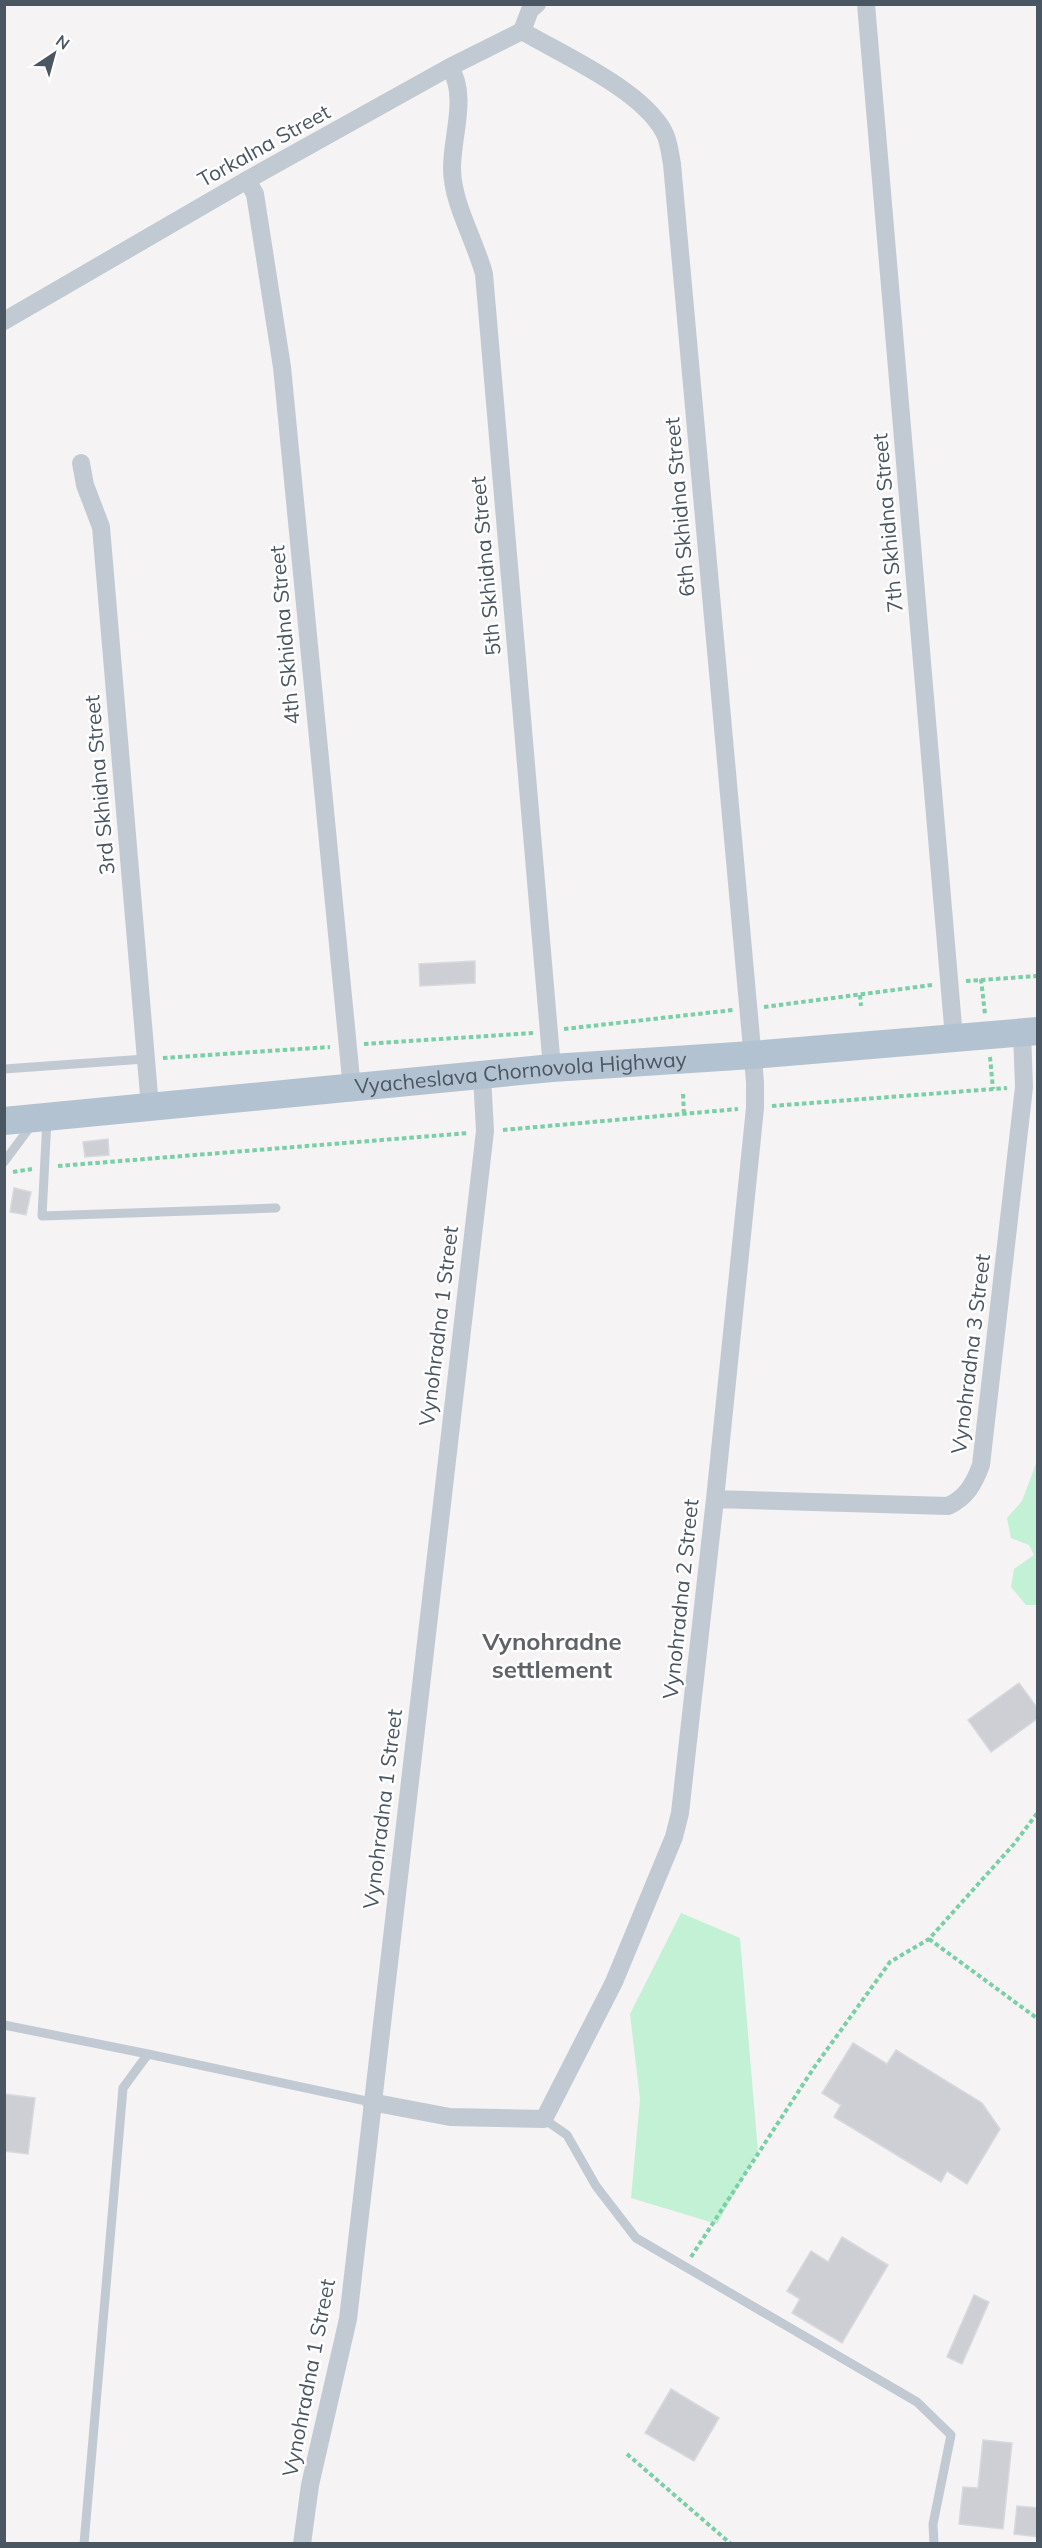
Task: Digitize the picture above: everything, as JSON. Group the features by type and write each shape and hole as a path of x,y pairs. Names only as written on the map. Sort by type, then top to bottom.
{"main road":[{"name":"Vyacheslava Chornovola Highway","path":"4,1121 552,1068 752,1055 1030,1032"}],"street":[{"path":"522,30 530,10 537,4"},
{"name":"7th Skhidna Street","path":"866,4 954,1038"},
{"name":"Torkalna Street","path":"4,321 247,180 450,67 522,30"},
{"name":"6th Skhidna Street","path":"522,30 627,92 649,111 665,133 672,164 752,1055"},
{"name":"5th Skhidna Street","path":"450,67 458,86 452,178 484,274 552,1068"},
{"name":"4th Skhidna Street","path":"247,180 255,194 282,367 352,1089"},
{"name":"3rd Skhidna Street","path":"81,463 85,485 101,526 150,1107"},
{"name":"Vynohradna 3 Street","path":"715,1499 948,1506 966,1494 981,1465 1030,1032"},
{"name":"Vynohradna 2 Street","path":"544,2119 614,1982 674,1837 680,1813 755,1108 752,1055"},
{"name":"Vynohradna 1 Street","path":"302,2544 310,2486 348,2319 371,2102 485,1131 482,1076"},
{"path":"371,2102 450,2117 544,2119"}],"lane":[{"path":"4,1070 145,1059"},
{"path":"4,1162 42,1118"},
{"path":"42,1118 45,1167 42,1216 276,1208"},
{"path":"4,2025 371,2102"},
{"path":"84,2544 123,2088 148,2055"},
{"path":"544,2119 567,2135 596,2186 636,2238 917,2402 951,2436 933,2524 934,2544"}],"path":[{"path":"747,1009 981,979 1038,976"},
{"path":"981,979 985,1017"},
{"path":"860,995 861,1006"},
{"path":"145,1059 347,1045"},
{"path":"990,1056 993,1089"},
{"path":"4,1173 45,1167 1024,1087"},
{"path":"683,1094 684,1115"},
{"path":"684,2268 813,2069 890,1962 929,1939 1014,1844 1038,1812"},
{"path":"929,1939 1038,2019"},
{"path":"627,2454 731,2544"}],"green space":[{"path":"1037,1461 1037,1605 1026,1605 1011,1587 1014,1569 1034,1555 1029,1545 1011,1538 1007,1518 1022,1501"},
{"path":"681,1913 740,1938 758,2152 717,2224 631,2198 640,2099 630,2014"}],"building":[{"path":"475,961 475,983 420,986 419,964"},
{"path":"108,1139 109,1155 85,1157 83,1142"},
{"path":"14,1188 31,1192 26,1215 10,1212"},
{"path":"1019,1683 1038,1709 1038,1718 991,1752 968,1720"},
{"path":"853,2043 887,2064 896,2050 982,2103 1000,2129 967,2184 947,2171 941,2182 834,2117 841,2105 822,2093"},
{"path":"4,2094 35,2098 28,2154 4,2151"},
{"path":"842,2237 888,2265 842,2343 792,2313 800,2299 787,2291 811,2251 828,2262"},
{"path":"974,2295 989,2302 962,2364 947,2357"},
{"path":"671,2389 719,2418 694,2461 645,2433"},
{"path":"983,2440 1012,2443 1003,2529 959,2524 963,2487 978,2488"},
{"path":"1017,2506 1038,2508 1038,2537 1014,2534"}],"district":[{"name":"Vynohradne settlement","path":"552,1656"}]}
